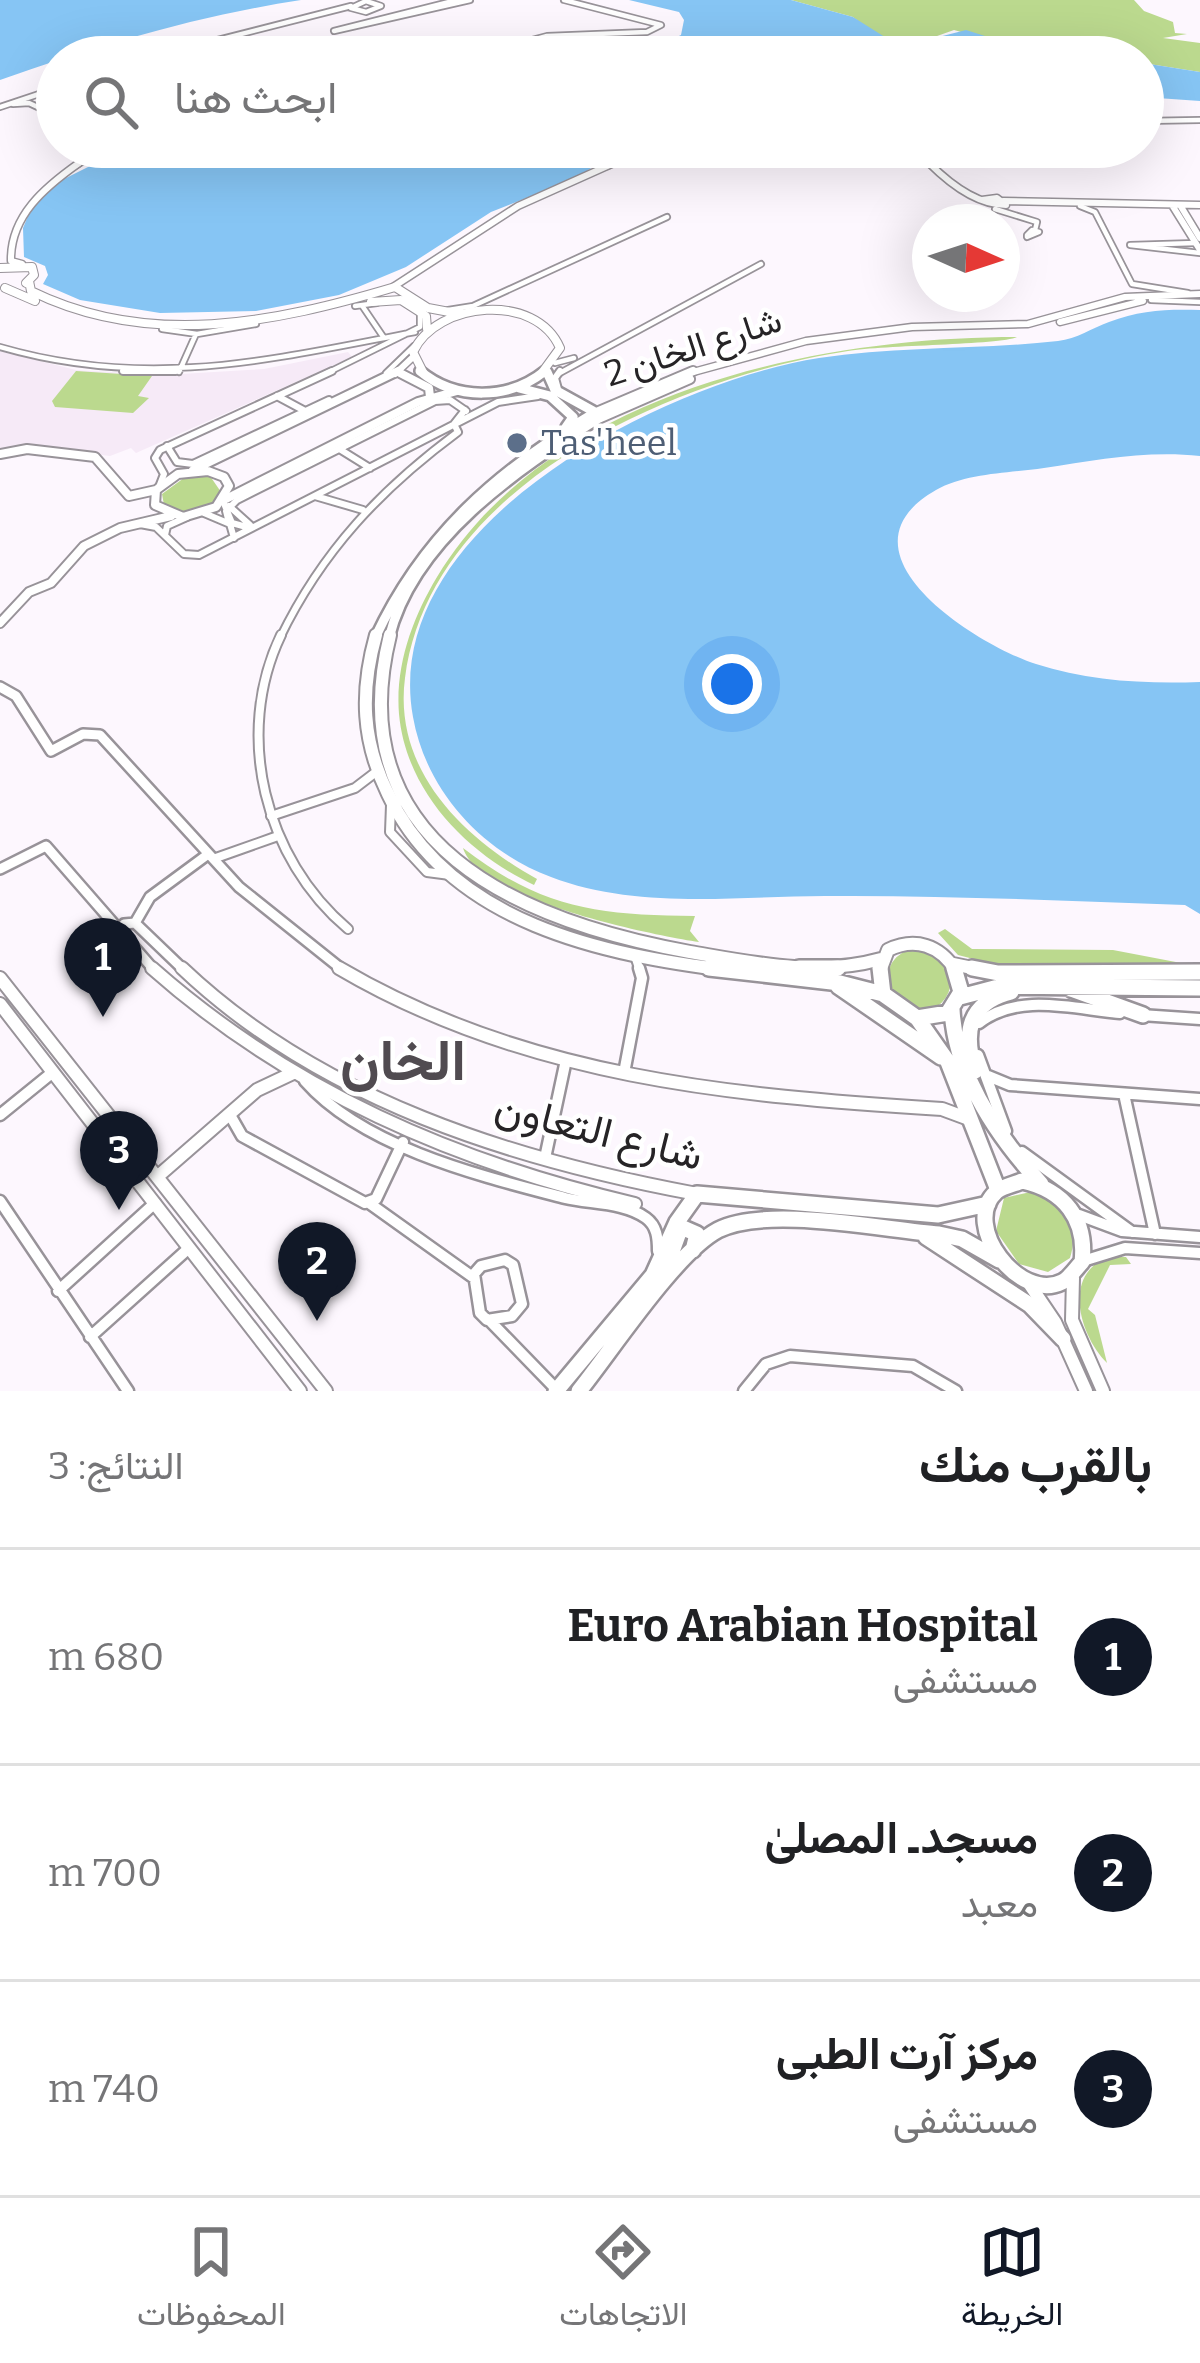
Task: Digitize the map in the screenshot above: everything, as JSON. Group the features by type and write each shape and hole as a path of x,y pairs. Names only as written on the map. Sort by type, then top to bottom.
{"main road":[{"path":"0,268 22,264 35,270 29,281 31,291 65,308 142,323 243,321 360,304"},
{"path":"2,288 29,281"},
{"path":"2,288 69,316 162,329 256,324 402,293 427,318 427,329 414,352 428,379 462,391 515,388 567,403 595,417"},
{"path":"422,309 460,314 504,311 547,326 559,352 550,384 567,403 572,421 559,433"},
{"path":"427,329 460,314"},
{"path":"515,388 551,368"},
{"name":"شارع الخان 2","path":"595,417 559,433 477,491 439,530 393,596 369,661 364,715 383,789 420,845 452,875 544,930 634,955 830,981 883,994"},
{"name":"شارع الخان 2","path":"595,417 513,474 445,537 398,614 377,693 381,741 401,793 437,844 472,874 514,901 568,924 718,956 829,968 881,958"},
{"path":"369,661 375,664 377,693"},
{"path":"1000,1260 986,1232 993,1197 974,1123 948,1063 917,1018 883,994 877,976 881,958 892,947 915,942 938,950 953,964 998,973 1200,972"},
{"path":"670,961 712,964 718,956"},
{"path":"953,964 955,1044 989,1100"},
{"path":"830,981 948,1063"},
{"path":"579,1391 717,1230 761,1221 962,1239 1027,1281 1049,1285 1078,1268 1083,1233 1073,1211 1043,1186 1007,1144 966,1041 968,1021 979,1005 995,995 1044,986"},
{"path":"1062,986 1143,1015"},
{"path":"917,1018 934,1018 993,987 1200,988"},
{"path":"993,1197 1015,1182 1043,1186"},
{"name":"شارع التعاون","path":"689,1193 743,1192 938,1215 993,1197"},
{"path":"655,1271 689,1193"},
{"path":"556,1390 670,1256 678,1230 689,1227 698,1242 678,1272"},
{"path":"918,1233 1021,1298 1063,1339"}],"street":[{"path":"457,0 334,31 470,0"},
{"path":"560,36 647,32 661,25 632,13 564,0"},
{"path":"577,34 649,34 667,25 655,16 578,0"},
{"path":"240,36 354,9 245,36"},
{"path":"0,106 36,94"},
{"path":"0,106 26,103 36,107"},
{"path":"1164,119 1200,119"},
{"path":"43,176 57,168"},
{"path":"22,264 11,261 4,249 6,228 18,207 67,168"},
{"path":"402,293 508,216 608,168"},
{"path":"932,168 982,200 1000,204"},
{"path":"940,168 1000,204"},
{"path":"1020,205 1179,210"},
{"path":"1020,205 1200,208"},
{"path":"1020,209 1024,205"},
{"path":"1080,206 1095,212 1132,284"},
{"path":"1095,212 1103,207"},
{"path":"1164,247 1199,246 1179,210"},
{"path":"1020,216 1037,221 1038,229 1020,217"},
{"path":"0,347 78,366 179,372 271,364 415,332 422,309 465,308 667,217"},
{"path":"551,368 761,265"},
{"path":"1132,284 1197,296"},
{"path":"1126,297 1132,284"},
{"path":"504,311 503,296 515,286"},
{"name":"شارع الخان 2","path":"1023,327 1126,297 1197,296"},
{"name":"شارع الخان 2","path":"595,417 691,378 775,354 894,334 1023,327 1150,300 1197,296"},
{"path":"384,341 360,304 404,304 418,319 402,334"},
{"path":"162,329 188,336 256,324"},
{"path":"171,516 155,505 161,464 155,455 375,351 384,341 415,332"},
{"path":"179,372 188,336"},
{"path":"375,351 429,388 430,397"},
{"path":"0,454 26,449 95,457 129,496 157,488 377,384 414,352"},
{"path":"559,352 577,359"},
{"path":"567,403 556,376 577,359"},
{"path":"167,446 177,462 187,465 398,368"},
{"path":"354,388 377,384"},
{"path":"225,503 242,489 414,404 462,391"},
{"path":"135,524 153,526 192,556 444,430 469,412 522,395 567,403"},
{"path":"278,396 295,412"},
{"path":"165,536 166,526 349,448 442,399 469,412"},
{"path":"403,417 414,404"},
{"path":"442,442 459,431 454,424"},
{"path":"349,928 306,889 274,827 259,736 272,655 309,580 363,510 449,435 444,430"},
{"path":"349,448 370,468"},
{"path":"214,462 226,449"},
{"path":"161,464 224,478 234,538"},
{"path":"242,489 270,484"},
{"path":"315,496 363,510"},
{"path":"225,503 242,522 255,527"},
{"path":"204,513 255,527"},
{"path":"0,623 31,590 51,583 57,569 76,553 135,524 187,517"},
{"path":"0,687 16,696 51,752 83,734 100,735 210,857 305,944 379,993 466,1032 624,1072 757,1095 942,1109 974,1123"},
{"path":"119,933 124,923 135,922 150,897 190,868 251,845 297,810 356,788 376,772"},
{"path":"356,788 383,789"},
{"name":"شارع التعاون","path":"0,869 46,846 155,971 268,1058 461,1153 634,1208"},
{"name":"شارع التعاون","path":"135,922 232,1009 328,1073 409,1113 545,1162 689,1193"},
{"path":"624,1072 642,978 634,955"},
{"path":"0,978 326,1391"},
{"path":"0,1004 6,1023 53,1072 300,1391"},
{"path":"979,1005 1200,1019"},
{"path":"1022,1007 992,1011 978,1025 975,1046 989,1100 1022,1152 1132,1232"},
{"path":"257,1090 268,1058"},
{"path":"545,1162 547,1130 566,1060"},
{"path":"0,1115 53,1072"},
{"path":"985,1073 1010,1085 1200,1099"},
{"path":"158,1178 257,1090 299,1076 323,1104 403,1142 542,1192 634,1208 657,1234 655,1271"},
{"path":"989,1100 1010,1085"},
{"path":"942,1109 962,1094"},
{"path":"1124,1094 1155,1234"},
{"path":"230,1114 242,1136 369,1204 473,1278 480,1313 556,1390"},
{"path":"525,1155 547,1130"},
{"path":"369,1204 403,1142"},
{"path":"683,1175 689,1193"},
{"path":"634,1208 637,1185"},
{"path":"0,1201 128,1391"},
{"path":"58,1291 155,1203"},
{"path":"1073,1211 1132,1232 1200,1237"},
{"path":"90,1337 189,1248"},
{"path":"1103,1391 1072,1320 1078,1268 1125,1248 1200,1253"},
{"path":"473,1278 481,1266 505,1260 513,1265 521,1308 490,1320"},
{"path":"1027,1281 1063,1339 1086,1391"},
{"path":"744,1391 766,1364 790,1356 913,1366 956,1391"}],"shaded area":[{"path":"0,351 76,370 164,375 264,369 348,352 352,357 136,453 131,448 110,456 18,445 0,450"}],"green space":[{"path":"791,0 1134,0 1144,11 1173,22 1175,33 1187,34 1164,38 976,36 954,30 937,36 881,36 853,17"},
{"path":"1164,38 1200,43 1200,72 1164,66"},
{"path":"1017,337 848,351 711,386 640,414 572,451 511,496 461,548 424,609 405,678 404,711 410,742 439,798 483,843 537,879 534,885 485,856 444,816 413,769 404,742 398,696 408,642 437,577 486,513 547,461 617,419 694,387 776,364 858,348"},
{"path":"76,371 152,376 138,396 149,398 133,413 55,407 52,401"},
{"path":"188,475 210,476 221,492 196,510 164,505 162,494"},
{"path":"463,848 519,884 573,905 629,914 695,916 690,931 699,942 605,922 531,898 475,866"},
{"path":"945,929 972,949 1113,950 1181,963 993,964 958,955 938,933"},
{"path":"919,948 941,958 951,980 941,1002 919,1012 897,1002 887,980 897,958"},
{"path":"1035,1191 1061,1210 1073,1236 1070,1258 1048,1272 1019,1264 996,1231 1004,1198"},
{"path":"1109,1257 1126,1257 1131,1264 1110,1265 1088,1309 1095,1315 1107,1363 1083,1322 1080,1291 1094,1265"}],"water":[{"path":"0,0 301,0 137,36 36,36 36,68 0,80"},
{"path":"629,0 791,0 853,17 883,36 679,36 684,20 679,12"},
{"path":"966,30 985,36 943,36"},
{"path":"1164,66 1200,72 1200,101 1164,98"},
{"path":"86,168 591,168 491,212 406,267 339,295 256,311 160,313 80,300 43,284 48,275 45,266 24,257 23,228 38,192"},
{"path":"1200,310 1200,456 1122,457 961,480 936,490 907,514 898,541 905,567 923,593 950,617 1010,654 1096,678 1200,682 1200,914 1185,905 1050,900 687,899 618,894 526,866 480,834 444,793 430,769 413,717 414,647 440,583 486,525 546,474 614,432 686,397 756,372 849,354 1058,341 1132,315"}],"place":[{"name":"Tas'heel","path":"517,443"},
{"name":"Euro Arabian Hospital","path":"103,1017"},
{"name":"مرکز آرت الطبی","path":"119,1210"},
{"name":"مسجد۔ المصلیٰ","path":"317,1321"}],"district":[{"name":"الخان","path":"403,1061"}]}
